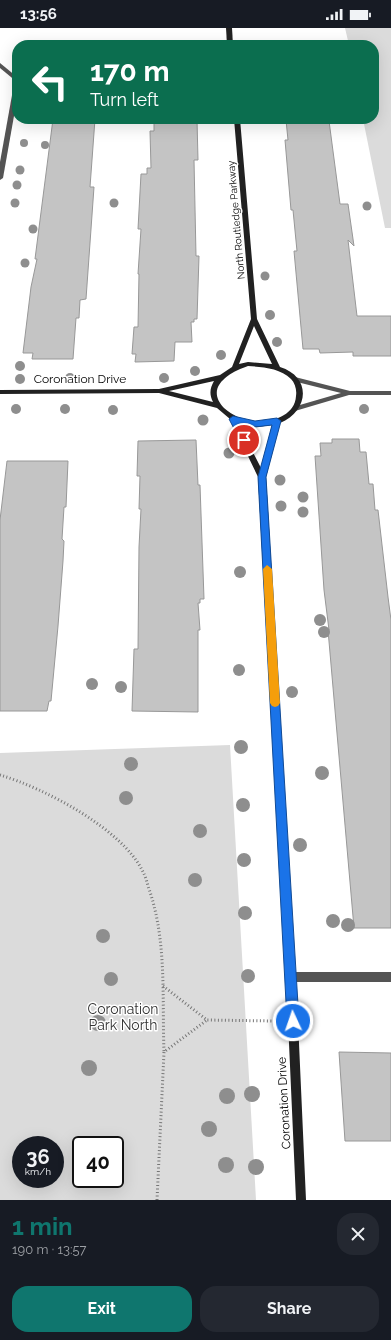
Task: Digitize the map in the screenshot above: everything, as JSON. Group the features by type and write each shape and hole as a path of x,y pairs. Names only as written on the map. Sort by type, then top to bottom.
{"street":[{"path":"228,28 229,40"},
{"path":"0,65 12,76"},
{"path":"0,178 12,112"},
{"name":"North Routledge Parkway","path":"237,124 254,319 277,367"},
{"name":"North Routledge Parkway","path":"235,367 254,319"},
{"path":"256,364 277,367 290,374 295,379 300,389 300,399 295,409 288,416 277,421 255,424 233,419 224,413 218,406 214,396 215,386 220,377 235,367 256,364"},
{"name":"Coronation Drive","path":"0,392 159,391 220,377"},
{"path":"295,379 350,393 391,393"},
{"name":"Coronation Drive","path":"159,391 218,406"},
{"path":"295,409 350,393"},
{"name":"Coronation Drive","path":"233,419 262,477"},
{"name":"Coronation Drive","path":"277,421 262,477 293,1021 301,1200"},
{"path":"290,977 391,977"}],"path":[{"path":"0,775 21,781 61,799 122,844 143,871 154,907 160,946 163,986 164,1052 158,1200"},
{"path":"163,986 207,1020 293,1021"},
{"path":"164,1052 207,1020"}],"green space":[{"path":"345,28 391,28 391,228 385,228 364,124 379,124 379,40 348,40"},
{"name":"Coronation Park North","path":"230,745 256,1200 0,1200 0,753"}],"building":[{"path":"52,124 95,124 90,187 94,187 86,299 80,300 79,318 76,318 73,359 32,359 33,353 23,353 31,287 37,259 35,259"},
{"path":"154,124 197,124 198,160 194,160 196,256 199,256 197,319 194,319 194,322 191,322 192,342 175,342 174,361 135,362 136,354 132,354 134,327 138,327 138,274 141,229 138,229 141,174 147,174 147,168 151,168 150,131 154,131"},
{"path":"286,124 329,124 340,204 348,204 354,246 348,240 357,316 391,316 391,356 353,356 353,352 320,353 319,349 303,349 294,251 297,251 293,210 291,210 285,140 288,140"},
{"path":"332,439 359,439 360,452 366,452 369,484 373,484 375,510 378,510 391,620 391,928 354,928 329,630 324,590 315,456 321,456 320,443 332,443"},
{"path":"196,440 198,485 200,485 204,599 200,599 200,603 198,603 200,630 198,630 198,712 132,711 134,649 138,649 141,509 139,509 140,476 137,476 138,441"},
{"path":"7,461 68,461 66,507 64,507 62,539 64,541 58,626 51,701 49,701 47,711 0,711 0,520"},
{"path":"339,1052 391,1053 391,1141 345,1141"}],"slow traffic":[{"path":"267,569 275,703"}],"route":[{"path":"244,440 233,419 255,424 266,424 277,421 262,477 293,1021"}]}
